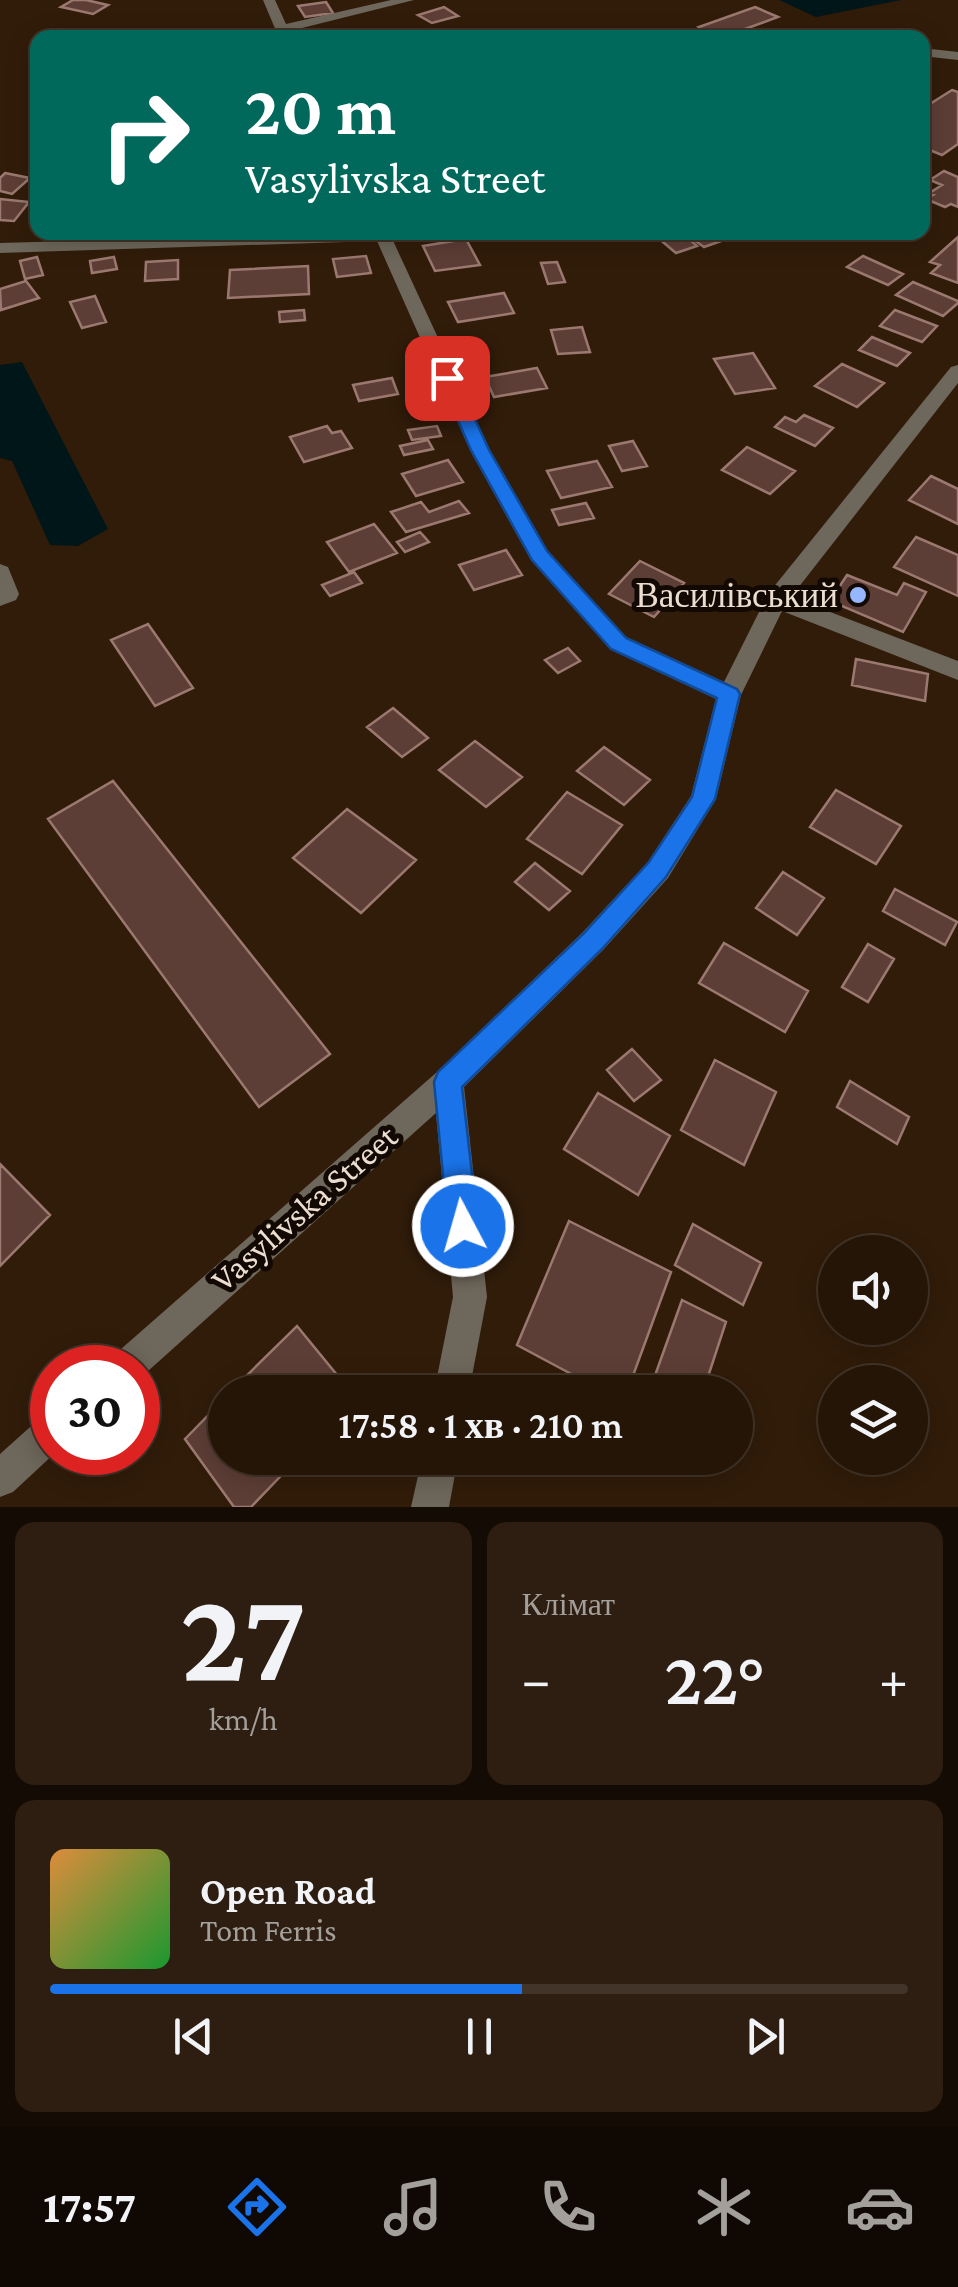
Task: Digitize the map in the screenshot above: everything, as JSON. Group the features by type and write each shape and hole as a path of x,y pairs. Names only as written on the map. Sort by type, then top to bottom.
{"street":[{"path":"269,0 282,30"},
{"path":"299,30 408,0"},
{"path":"930,53 958,56"},
{"path":"0,248 218,240"},
{"path":"384,240 480,450 539,555 618,643 729,694"},
{"name":"Vasylivska Street","path":"150,1345 448,1082 593,941 658,870 703,799 729,694 776,600 958,371"},
{"path":"0,572 8,594 0,598"},
{"path":"776,600 958,671"},
{"path":"448,1082 470,1297 455,1375"},
{"path":"0,1479 30,1452"},
{"path":"430,1507 437,1475"}],"shaded area":[{"path":"779,0 901,0 816,17"},
{"path":"22,362 108,529 78,546 50,545 12,461 0,458 0,365"}],"building":[{"path":"73,0 108,5 93,14 61,7"},
{"path":"326,2 333,13 305,17 298,6"},
{"path":"444,7 458,16 432,23 418,15"},
{"path":"755,7 778,17 747,30 699,27"},
{"path":"952,90 958,92 958,144 942,155 930,150 930,104"},
{"path":"944,171 958,177 958,207 930,201 930,193 942,185 930,180"},
{"path":"5,173 30,178 12,194 0,191 0,178"},
{"path":"0,199 29,202 14,221 0,220"},
{"path":"958,237 958,283 931,273 940,265 930,262"},
{"path":"467,240 480,265 435,271 423,246"},
{"path":"661,240 690,240 697,246 676,253"},
{"path":"694,240 721,241 704,247"},
{"path":"366,256 371,273 337,277 333,259"},
{"path":"863,256 903,274 888,285 847,267"},
{"path":"37,257 43,275 25,279 20,261"},
{"path":"114,257 117,269 92,273 90,261"},
{"path":"178,260 178,279 145,281 146,262"},
{"path":"557,262 565,282 548,284 541,263"},
{"path":"308,266 309,294 228,298 230,270"},
{"path":"26,281 39,298 1,310 0,289"},
{"path":"913,282 958,303 943,316 896,295"},
{"path":"504,293 514,313 458,322 448,302"},
{"path":"95,296 106,322 82,328 70,302"},
{"path":"304,310 305,320 280,322 279,312"},
{"path":"895,310 937,326 922,342 880,326"},
{"path":"582,327 590,352 558,354 551,330"},
{"path":"872,337 910,353 897,366 859,350"},
{"path":"753,353 775,388 735,394 714,359"},
{"path":"842,364 884,383 857,407 815,386"},
{"path":"537,368 547,388 494,397 485,377"},
{"path":"392,378 398,394 359,401 353,385"},
{"path":"804,415 833,428 815,446 775,427 785,417 796,422"},
{"path":"327,426 332,433 341,431 352,448 304,462 290,437"},
{"path":"437,426 441,436 412,440 408,430"},
{"path":"428,440 433,449 404,455 400,446"},
{"path":"633,441 647,466 622,471 609,446"},
{"path":"747,447 795,471 770,494 722,470"},
{"path":"448,460 463,482 416,496 402,474"},
{"path":"597,461 612,487 561,498 547,471"},
{"path":"931,476 958,489 958,524 909,500"},
{"path":"459,501 469,513 406,532 391,512 421,502 429,512"},
{"path":"586,503 594,518 559,525 552,510"},
{"path":"374,524 397,553 349,572 327,542"},
{"path":"420,532 429,542 405,552 397,542"},
{"path":"916,537 958,555 958,596 894,567"},
{"path":"506,550 522,575 474,590 459,565"},
{"path":"640,561 684,583 654,617 609,594"},
{"path":"354,572 362,583 330,596 322,585"},
{"path":"847,575 897,595 904,583 926,592 903,632 830,601"},
{"path":"148,624 193,688 155,706 111,640"},
{"path":"568,648 580,661 558,673 545,660"},
{"path":"856,659 928,674 925,701 852,685"},
{"path":"393,708 428,738 402,757 367,727"},
{"path":"475,741 522,777 486,807 439,770"},
{"path":"604,747 650,780 624,805 577,771"},
{"path":"113,781 330,1054 259,1107 48,819"},
{"path":"836,790 901,826 876,864 810,827"},
{"path":"567,792 622,825 582,874 527,839"},
{"path":"347,809 416,860 361,913 293,858"},
{"path":"535,863 570,891 549,910 515,882"},
{"path":"783,872 824,898 797,935 756,908"},
{"path":"895,889 957,922 945,945 883,911"},
{"path":"724,943 808,991 785,1032 699,983"},
{"path":"868,944 894,959 868,1002 842,987"},
{"path":"632,1049 661,1080 634,1101 607,1070"},
{"path":"715,1060 776,1092 744,1165 681,1130"},
{"path":"850,1081 909,1117 897,1144 837,1107"},
{"path":"598,1093 670,1136 638,1195 564,1149"},
{"path":"0,1164 50,1215 0,1266"},
{"path":"569,1221 671,1272 633,1375 573,1375 517,1345"},
{"path":"693,1224 761,1263 743,1305 675,1265"},
{"path":"682,1300 726,1322 709,1375 655,1375"},
{"path":"297,1326 337,1375 247,1375"},
{"path":"208,1415 208,1471 185,1439"},
{"path":"211,1475 282,1475 251,1507 234,1507"}],"place":[{"name":"Василівський","path":"858,595"}],"route":[{"path":"447,378 480,450 539,555 618,643 729,694 703,799 658,870 593,941 448,1082 463,1226"}]}
